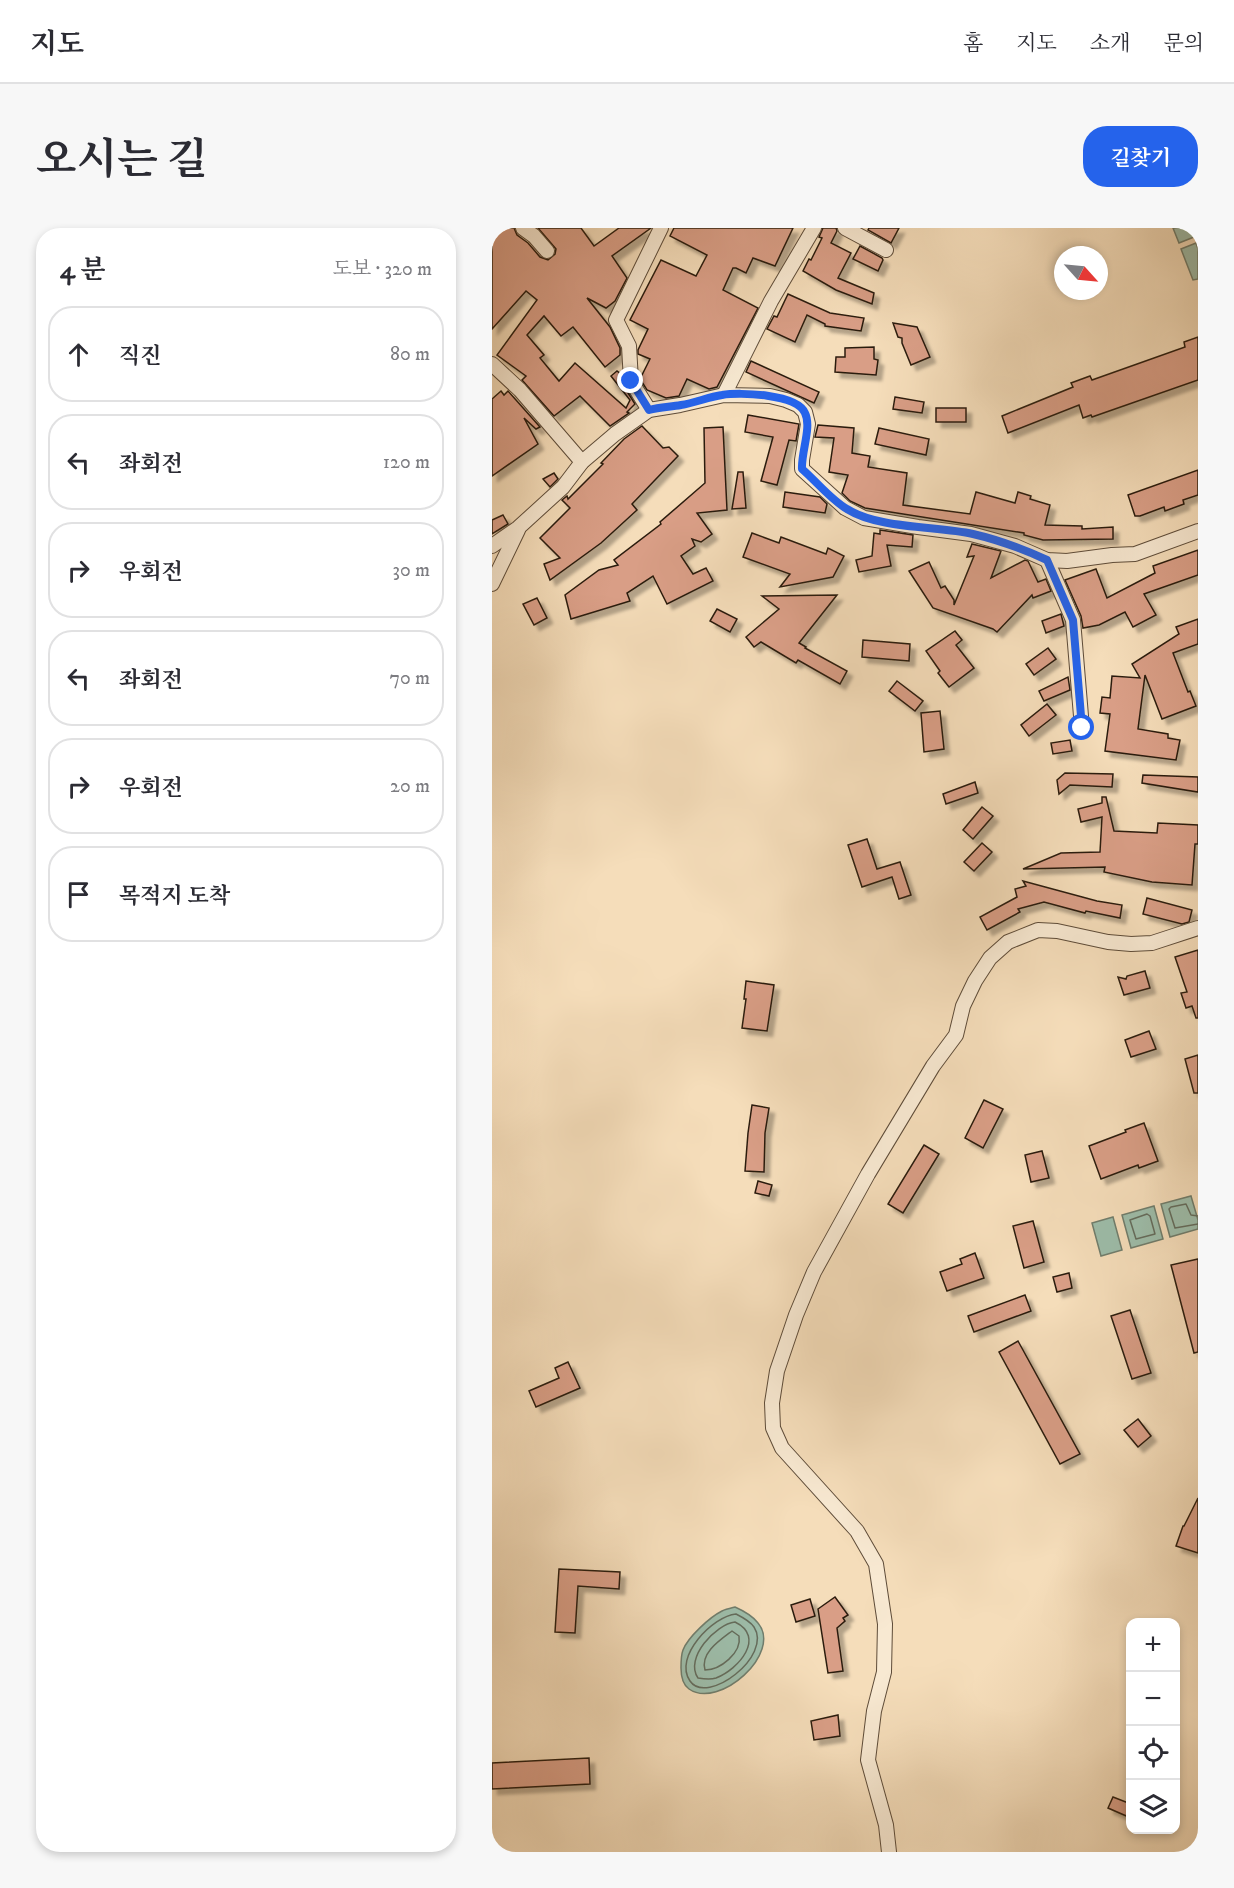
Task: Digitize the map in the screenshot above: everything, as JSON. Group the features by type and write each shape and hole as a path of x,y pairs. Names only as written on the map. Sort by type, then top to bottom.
{"street":[{"path":"524,228 547,251"},
{"path":"649,410 631,381 629,346 616,320 661,228"},
{"path":"724,395 771,301 814,228"},
{"path":"845,228 886,250"},
{"path":"492,364 520,390 582,462"},
{"path":"492,546 518,528 563,487 582,462 615,434 649,410 724,395 770,396 798,405 805,412 807,424 802,469 845,508 864,518 972,534 1016,546 1047,560 1068,561 1135,554 1198,531"},
{"path":"492,584 518,528"},
{"path":"1047,560 1073,620 1082,728"},
{"path":"889,1852 886,1825 868,1760 874,1711 884,1671 885,1624 876,1563 857,1531 782,1448 773,1428 772,1403 777,1371 796,1315 814,1272 868,1174 933,1066 956,1035 963,1006 990,958 1008,942 1038,930 1057,931 1108,942 1131,944 1152,943 1198,928"}],"water":[{"path":"1173,228 1190,228 1194,237 1179,243"},
{"path":"1196,243 1198,279 1193,280 1181,249"},
{"path":"1191,1196 1198,1220 1198,1229 1170,1237 1161,1204"},
{"path":"1154,1206 1163,1239 1131,1248 1122,1215"},
{"path":"1113,1217 1122,1250 1101,1256 1092,1223"},
{"path":"735,1607 756,1620 763,1635 762,1649 755,1663 731,1685 716,1692 702,1693 689,1689 683,1682 681,1674 683,1650 694,1634 712,1618 722,1611"}],"building":[{"path":"492,228 514,228 517,235 528,243 540,257 548,260 555,254 556,249 538,228 581,228 594,246 619,228 651,228 612,256 627,278 615,301 606,308 587,298 610,327 620,348 620,355 605,367 573,327 561,336 544,316 527,335 544,355 540,358 559,381 575,363 626,408 630,400 611,376 617,371 622,375 623,385 635,404 627,412 629,413 610,426 580,396 554,416 522,380 526,376 497,355 537,300 526,291 492,329"},
{"path":"674,228 793,228 775,266 753,258 746,273 733,268 723,290 758,308 717,387 709,389 687,379 679,396 666,398 647,390 640,379 650,359 638,354 648,329 630,320 661,260 696,276 707,255 670,236"},
{"path":"823,228 836,228 837,231 831,243 851,253 838,278 874,293 872,304 836,290 803,271 822,238 819,237"},
{"path":"869,228 899,228 891,243 868,230"},
{"path":"860,246 882,258 878,271 853,259"},
{"path":"788,294 830,313 864,318 861,331 825,326 807,315 795,342 767,329 774,316 777,317"},
{"path":"893,323 917,327 930,357 911,365 902,338 898,337"},
{"path":"1198,337 1198,380 1092,417 1091,415 1083,418 1079,405 1008,433 1002,416 1073,387 1071,383 1090,376 1092,380 1185,347 1184,342"},
{"path":"874,347 874,359 878,360 876,375 835,372 836,357 845,357 845,348"},
{"path":"751,361 819,392 814,403 746,372"},
{"path":"501,391 504,395 508,391 540,427 536,429 524,418 538,444 492,476 492,399"},
{"path":"895,397 924,402 922,413 893,409"},
{"path":"936,408 966,408 966,422 936,422"},
{"path":"748,415 799,424 796,441 789,440 777,485 761,481 773,437 745,432"},
{"path":"818,425 854,428 852,453 870,456 868,467 907,473 903,505 970,514 976,492 1015,503 1018,492 1031,496 1030,499 1050,505 1045,525 1082,526 1082,529 1113,527 1113,539 1043,540 1024,535 1024,533 865,508 850,501 842,493 848,475 829,472 834,438 815,437"},
{"path":"642,426 663,448 669,447 678,456 632,504 637,510 601,543 550,580 544,564 560,558 540,538 570,508 562,500 567,496 568,499 624,439"},
{"path":"723,427 727,510 697,513 712,534 701,542 692,539 695,546 681,556 693,574 706,568 713,581 667,604 653,576 627,593 630,601 571,619 565,595 599,570 618,565 614,560 661,524 660,522 705,483 704,428"},
{"path":"879,428 929,439 926,455 875,444"},
{"path":"1198,470 1198,495 1183,500 1184,504 1165,511 1164,507 1135,516 1128,495"},
{"path":"738,472 743,472 746,508 732,509"},
{"path":"554,473 558,479 550,487 543,479"},
{"path":"785,492 820,497 827,504 825,513 783,507"},
{"path":"503,515 508,524 492,534 492,520"},
{"path":"880,530 913,535 912,547 887,545 891,566 859,572 856,560 872,556 874,533 880,534"},
{"path":"752,533 779,543 781,537 826,554 828,548 844,556 833,577 780,587 790,574 743,557"},
{"path":"972,544 1001,551 991,578 1025,560 1028,561 1038,582 1046,579 1051,591 1033,598 1032,595 997,632 933,608 909,571 929,562 941,588 945,586 954,600 954,605 974,556 967,557"},
{"path":"1198,550 1198,575 1144,594 1156,615 1133,627 1125,612 1099,625 1083,628 1081,616 1065,580 1096,569 1107,598 1155,573 1153,566"},
{"path":"837,595 799,643 847,671 840,684 798,660 796,663 761,642 754,647 746,637 779,609 762,596"},
{"path":"537,598 547,618 534,625 523,604"},
{"path":"717,609 737,619 730,632 710,621"},
{"path":"1061,614 1064,626 1046,633 1042,621"},
{"path":"1198,619 1198,644 1173,653 1196,706 1162,719 1145,675 1138,729 1168,734 1168,738 1180,740 1176,760 1105,751 1110,714 1100,713 1102,697 1110,698 1112,676 1140,678 1132,664 1179,634 1176,627"},
{"path":"955,631 962,640 956,645 974,668 949,687 926,651"},
{"path":"863,640 910,644 909,661 862,657"},
{"path":"1048,648 1056,659 1034,675 1026,664"},
{"path":"1068,677 1070,690 1044,701 1039,691"},
{"path":"897,681 923,701 915,711 889,691"},
{"path":"1047,704 1056,715 1029,736 1021,725"},
{"path":"940,711 944,749 924,752 921,713"},
{"path":"1070,740 1072,751 1053,754 1051,743"},
{"path":"1065,773 1113,774 1112,787 1070,785 1059,794 1057,780"},
{"path":"1143,775 1198,777 1198,792 1142,783"},
{"path":"975,782 978,793 946,804 943,794"},
{"path":"1102,797 1106,797 1114,831 1157,833 1158,823 1198,825 1198,844 1195,844 1192,885 1152,882 1104,872 1105,867 1023,869 1061,853 1100,852 1102,817 1081,822 1078,809 1102,803"},
{"path":"982,807 993,816 973,839 963,830"},
{"path":"867,839 877,869 900,862 911,895 899,899 892,877 862,887 848,845"},
{"path":"982,843 992,852 974,871 964,862"},
{"path":"1023,881 1097,901 1122,905 1120,918 1086,911 1085,913 1044,902 1018,909 1020,912 987,930 980,917 1017,897 1015,889 1026,886"},
{"path":"1147,898 1192,910 1189,922 1182,924 1143,914"},
{"path":"1198,950 1198,1018 1196,1018 1192,1006 1186,1008 1181,993 1187,992 1175,957"},
{"path":"1145,971 1150,988 1124,995 1118,977 1126,979 1127,976"},
{"path":"746,981 774,985 767,1031 742,1028"},
{"path":"1149,1031 1156,1049 1131,1057 1125,1040"},
{"path":"1198,1055 1198,1093 1194,1093 1185,1059"},
{"path":"984,1100 1003,1109 983,1148 965,1138"},
{"path":"752,1105 769,1108 765,1133 764,1172 745,1171"},
{"path":"1144,1123 1158,1161 1139,1168 1138,1165 1101,1179 1089,1146"},
{"path":"924,1145 939,1154 903,1213 888,1204"},
{"path":"1042,1151 1049,1178 1031,1182 1025,1155"},
{"path":"758,1181 772,1185 769,1196 755,1193"},
{"path":"1033,1221 1044,1262 1024,1268 1013,1226"},
{"path":"975,1253 984,1278 947,1291 940,1272 962,1264 960,1259"},
{"path":"1198,1259 1198,1352 1194,1353 1171,1265"},
{"path":"1069,1273 1072,1288 1057,1292 1053,1277"},
{"path":"1025,1295 1031,1311 974,1332 968,1316"},
{"path":"1130,1310 1151,1373 1132,1379 1111,1316"},
{"path":"1018,1341 1080,1454 1060,1464 999,1352"},
{"path":"568,1362 580,1388 536,1407 529,1391 559,1378 555,1368"},
{"path":"1138,1419 1151,1436 1138,1447 1124,1430"},
{"path":"1198,1498 1198,1553 1176,1546 1183,1526"},
{"path":"559,1569 620,1572 619,1589 578,1586 575,1633 555,1632"},
{"path":"835,1597 848,1615 843,1618 845,1621 837,1628 843,1671 828,1673 818,1609"},
{"path":"810,1599 815,1616 796,1622 791,1605"},
{"path":"838,1715 840,1736 814,1740 811,1721"},
{"path":"589,1758 590,1784 492,1789 492,1763"},
{"path":"1113,1797 1126,1802 1126,1816 1108,1808"}],"route":[{"path":"631,381 649,410 724,395 770,396 798,405 805,412 807,424 802,469 845,508 864,518 972,534 1016,546 1047,560 1073,620 1082,728"}]}
